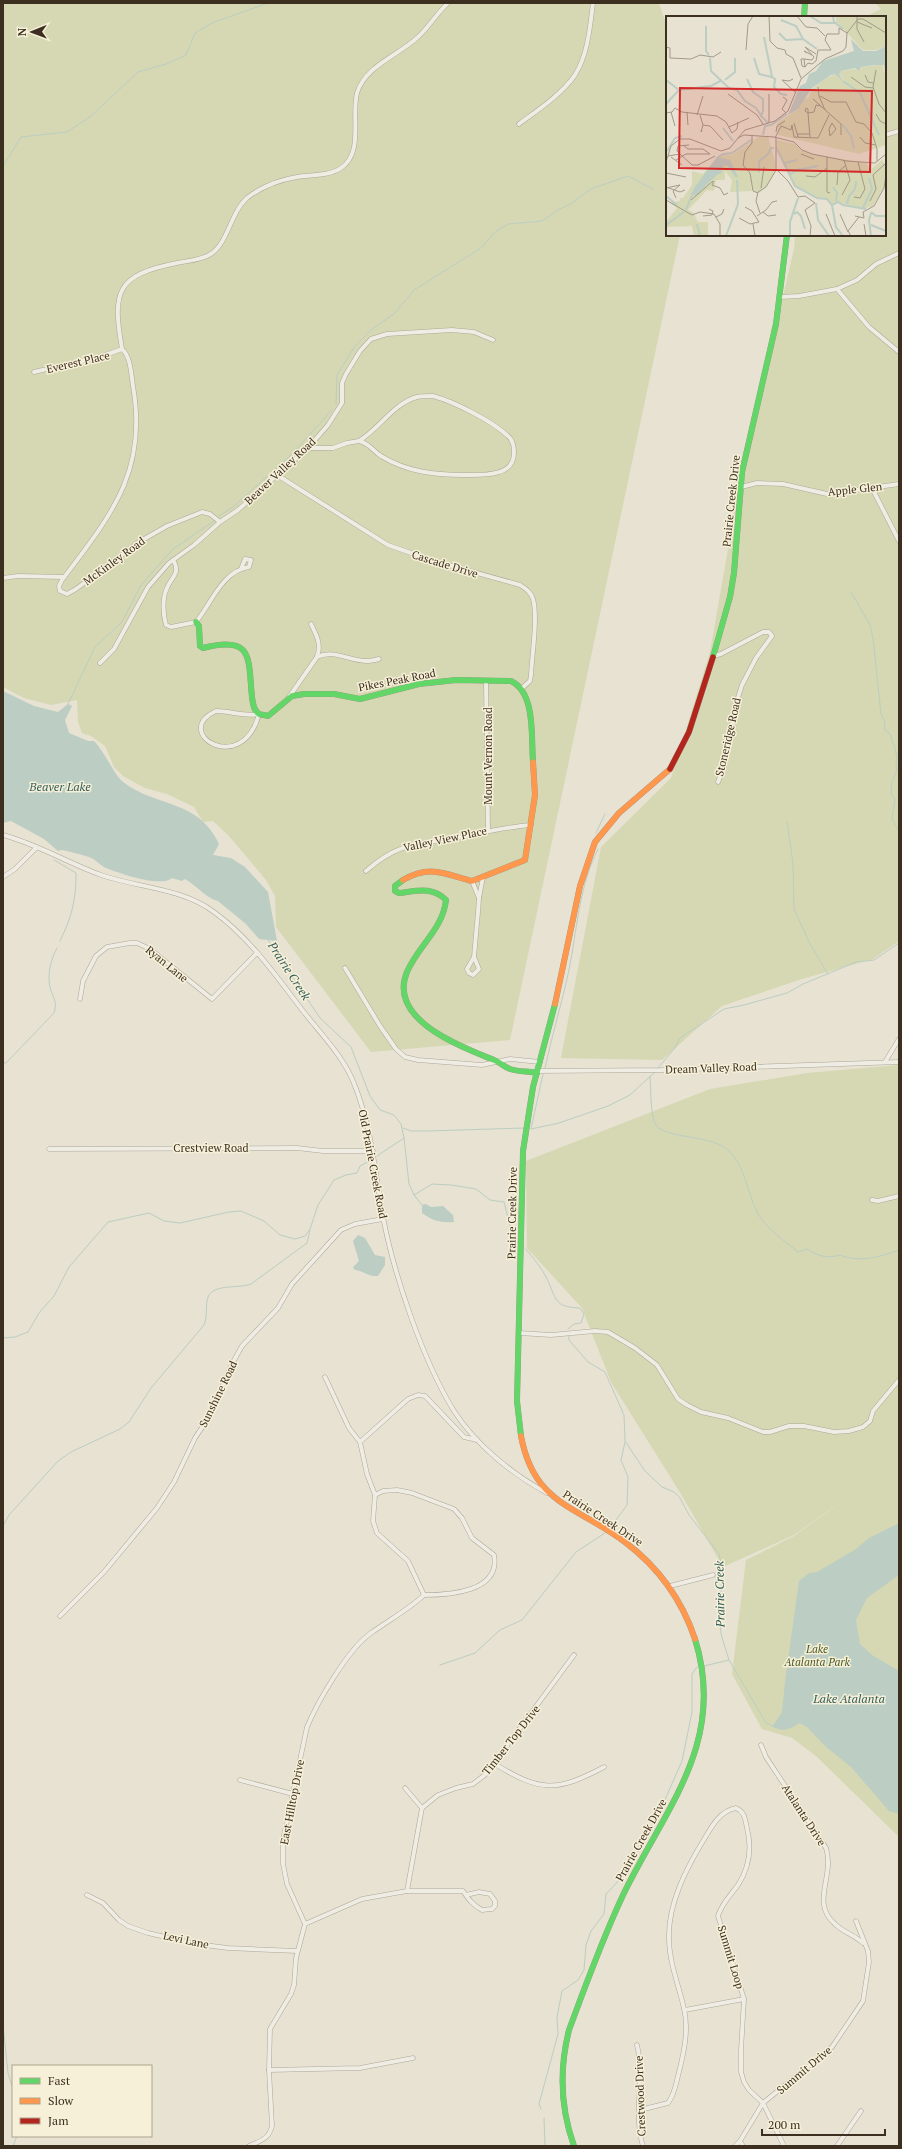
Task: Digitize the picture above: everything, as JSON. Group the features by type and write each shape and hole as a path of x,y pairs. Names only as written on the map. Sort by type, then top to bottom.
{"main road":[{"path":"804,16 805,3"},
{"name":"Prairie Creek Drive","path":"574,2146 564,2114 560,2092 563,2054 569,2030 626,1889 688,1774 701,1730 704,1706 698,1646 690,1622 670,1586 650,1563 627,1543 549,1494 539,1481 522,1447 518,1425 517,1401 523,1151 529,1105 563,973 580,886 588,859 595,842 618,813 656,783 672,767 690,732 713,656 730,597 734,573 741,487 748,446 776,324 787,236"},
{"path":"196,622 199,626 200,646 202,648 219,644 242,648 248,654 253,707 259,714"},
{"name":"Pikes Peak Road","path":"259,714 268,716 292,696 319,693 360,699 419,684 456,680 511,681 522,688"},
{"path":"522,688 529,707 535,795 525,860 472,880 438,870 413,875 401,880 394,886 395,891 399,893 427,889 440,892 446,900 446,910 440,922 410,967 405,981 406,996 412,1012 424,1025 437,1034 499,1062 502,1066 510,1069 538,1072"}],"street":[{"path":"3,578 18,576 64,576 98,531 118,500 124,487 133,459 138,417 128,358 122,349 117,306 120,291 125,283 147,270 209,256 220,244 237,210 247,198 262,188 279,181 333,172 342,168 350,157 354,143 357,93 365,79 376,67 407,47 420,36 448,3"},
{"path":"519,124 558,93 575,75 586,48 593,3"},
{"path":"886,136 899,131"},
{"path":"780,297 799,296 837,289 857,280 876,264 899,253"},
{"path":"837,289 868,327 899,352"},
{"name":"Beaver Valley Road","path":"100,663 114,649 148,587 173,560 220,522 238,510 308,448 328,425 342,403 342,383 346,374 360,351 371,339 387,334 452,330 474,332 493,340"},
{"name":"Everest Place","path":"34,372 100,357 122,349"},
{"path":"308,448 333,448 347,442 366,442 379,455 417,472 467,475 502,472 510,467 514,457 514,446 509,436 449,400 433,396 418,397 409,400 399,407 369,435 359,441"},
{"name":"Cascade Drive","path":"277,475 388,546 434,561 520,585 528,590 533,599 534,625 531,675 530,681 522,688"},
{"name":"Apple Glen","path":"741,487 757,483 783,484 827,494 899,484"},
{"path":"872,488 899,541"},
{"name":"McKinley Road","path":"64,576 59,586 62,593 67,594 153,533 202,512 210,514 220,522"},
{"path":"173,560 177,567 177,573 167,588 165,598 166,625 170,626 196,622 216,592 233,574 241,569"},
{"path":"287,699 317,657 319,648 318,637 311,624"},
{"name":"Stoneridge Road","path":"713,656 721,654 763,632 768,632 772,636 770,642 750,667 738,696 724,767 718,782"},
{"path":"317,657 330,654 366,661 379,659"},
{"name":"Mount Vernon Road","path":"486,681 488,830"},
{"path":"216,711 226,711 244,716 259,714 250,735 236,745 218,746 210,743 204,738 201,731 201,723 207,716 216,711"},
{"name":"Valley View Place","path":"366,871 388,855 411,844 454,838 488,830 531,825"},
{"name":"Old Prairie Creek Road","path":"3,835 103,875 191,897 214,912 257,953 328,1042 347,1070 361,1103 373,1151 383,1218 394,1261 414,1322 439,1382 455,1412 477,1440 512,1471 549,1494"},
{"path":"3,877 15,869 36,848"},
{"path":"474,957 482,877"},
{"path":"472,880 479,898"},
{"name":"Ryan Lane","path":"80,999 83,981 96,956 107,948 130,942 137,943 150,949 212,999 257,953"},
{"path":"345,968 380,1026 396,1049 405,1057 418,1060 482,1065 510,1059 540,1062"},
{"path":"885,1062 899,1039"},
{"name":"Dream Valley Road","path":"538,1072 662,1070 899,1062"},
{"name":"Crestview Road","path":"49,1149 297,1148 323,1151 373,1151"},
{"path":"872,1200 899,1196"},
{"name":"Sunshine Road","path":"60,1616 104,1572 157,1508 174,1482 195,1438 209,1417 242,1346 278,1308 292,1284 341,1230 355,1224 383,1218"},
{"path":"519,1333 551,1335 595,1331 608,1332 635,1348 657,1366 678,1399 701,1412 728,1418 763,1432 770,1432 789,1426 804,1426 834,1432 849,1431 863,1427 870,1421 873,1411 899,1380"},
{"path":"325,1377 349,1428 360,1442 367,1474 375,1495 373,1521 377,1533 408,1561 424,1595 451,1594 473,1588 484,1581 493,1571 495,1563 494,1555 472,1538 462,1518 454,1509 412,1493 397,1490 383,1491 375,1495"},
{"path":"360,1442 408,1399 418,1396 425,1396 464,1437 477,1440"},
{"path":"670,1586 714,1575"},
{"name":"East Hilltop Drive","path":"304,1924 287,1884 283,1864 282,1840 307,1727 314,1712 350,1655 370,1633 402,1613 424,1595"},
{"name":"Timber Top Drive","path":"422,1808 438,1795 456,1788 473,1784 486,1774 574,1655"},
{"name":"Atalanta Drive","path":"761,1745 766,1757 826,1848 829,1858 829,1871 823,1894 825,1911 834,1924 863,1943"},
{"path":"494,1764 515,1776 534,1783 549,1786 578,1781 604,1767"},
{"path":"240,1780 293,1794"},
{"path":"404,1788 422,1808 407,1891"},
{"name":"Summit Loop","path":"640,2110 668,2103 673,2096 686,2048 685,2010 672,1968 669,1938 670,1921 683,1878 692,1859 716,1821 730,1809 736,1808 744,1814 749,1836 750,1854 745,1872 738,1885 721,1905 718,1916 744,1999 741,2072 749,2090 763,2103"},
{"path":"249,2146 266,2138 270,2134 272,2126 269,2070 270,2029 291,1994 294,1985 297,1951 304,1924 362,1899 407,1891 463,1891 471,1904 482,1910 492,1909 495,1906 490,1894 479,1892 466,1895"},
{"name":"Levi Lane","path":"87,1895 103,1904 128,1926 148,1933 196,1944 228,1948 297,1951"},
{"name":"Summit Drive","path":"740,2141 763,2103 832,2047 864,2001 868,1976 868,1951 863,1943 856,1921"},
{"path":"685,2010 744,1999"},
{"name":"Crestwood Drive","path":"637,2045 641,2059 640,2135 643,2146"},
{"path":"269,2070 360,2068 413,2058"},
{"path":"763,2103 784,2146"},
{"path":"837,2146 862,2111"},
{"path":"735,2146 740,2141 742,2146"}],"green space":[{"path":"3,3 659,3 666,24 666,236 680,236 510,1040 371,1052 276,927 275,896 266,880 229,836 213,821 203,822 194,807 167,794 145,788 123,776 114,767 105,746 91,736 82,733 78,722 77,700 51,705 24,698 3,687"},
{"path":"875,3 899,3 899,941 873,959 802,979 722,1006 662,1060 561,1058 601,847 671,778 710,652 739,486 794,249 795,236 886,236 886,16 867,16 881,9"},
{"name":"Lake Atalanta Park","path":"899,1065 899,1837 816,1756 792,1738 762,1729 732,1674 746,1560 794,1536 853,1493 794,1535 723,1567 681,1494 611,1382 582,1308 527,1248 526,1161 710,1089 807,1073"}],"water":[{"name":"Beaver Lake","path":"3,691 34,706 58,712 68,704 72,706 65,720 69,733 88,741 94,741 122,781 135,790 175,805 200,819 210,829 219,844 213,855 231,858 245,867 268,892 277,941 259,939 246,924 218,901 210,898 185,879 182,881 172,878 167,881 159,881 119,873 104,867 89,857 62,850 58,851 44,839 11,821 3,823"},
{"path":"426,1204 431,1207 443,1206 453,1215 454,1222 437,1221 426,1216 422,1213 422,1205"},
{"path":"358,1235 365,1238 375,1255 385,1257 385,1265 378,1276 372,1276 355,1270 353,1267 359,1261 353,1241"},
{"name":"Lake Atalanta","path":"899,1523 899,1575 867,1598 856,1620 860,1644 872,1655 899,1671 899,1814 889,1811 851,1767 826,1747 807,1727 799,1723 786,1730 772,1727 782,1712 799,1581 809,1573 817,1572 856,1549 869,1538"}],"waterway":[{"path":"3,166 21,137 67,132 91,116 138,72 166,64 186,55 195,33 212,23 268,3"},
{"path":"336,404 337,375 355,346 371,330 395,313 414,290 481,248 495,232 508,224 542,221 558,210 572,203 591,189 628,176 653,189"},
{"path":"219,516 233,507 292,454 332,410"},
{"path":"68,704 95,647 122,622 141,585 173,549 214,521"},
{"path":"851,592 870,625 873,638 881,714 885,722 884,729 890,734 897,757 897,770 892,781 891,792 895,799 892,819 899,831"},
{"path":"596,833 605,814"},
{"path":"787,822 793,863 794,909 810,944 828,974"},
{"path":"545,1068 569,970 579,908 587,878 598,849"},
{"path":"54,860 76,873 72,908 68,924 60,941"},
{"name":"Prairie Creek","path":"268,940 320,1018 351,1047 370,1096 380,1110 394,1115 401,1124 409,1184 414,1195 432,1184 476,1189 490,1200 504,1202 513,1238 518,1243"},
{"path":"658,1068 674,1049 680,1038 724,1009 787,993 803,984 856,962 874,960 899,943"},
{"path":"3,1063 6,1063 54,1013 55,1003 49,982 49,972 51,962 57,948"},
{"path":"543,1074 531,1129 559,1123 608,1106 630,1095 655,1072"},
{"path":"650,1076 652,1108 656,1125 668,1133 710,1141 728,1150 738,1163 757,1212 765,1224 798,1252 807,1249 823,1256 831,1257 840,1255 855,1259 862,1259 877,1257 899,1250"},
{"path":"403,1128 411,1131 524,1128"},
{"path":"377,1156 404,1138"},
{"path":"3,1338 15,1337 28,1332 39,1313 54,1296 69,1267 108,1222 149,1213 164,1221 180,1223 229,1212 241,1211 264,1221 280,1235 295,1239 305,1236 310,1229 318,1205 334,1180 346,1175 357,1173 360,1166 371,1160"},
{"path":"414,1195 422,1205"},
{"path":"3,1526 9,1515 58,1461 71,1452 120,1429 129,1422 151,1388 204,1325 207,1300 211,1293 221,1288 251,1284 307,1243 310,1230"},
{"name":"Prairie Creek","path":"526,1249 543,1271 557,1301 565,1306 580,1308 584,1314 581,1323 574,1324 568,1329"},
{"name":"Prairie Creek","path":"569,1336 569,1340 588,1362 605,1372 624,1415 625,1441 645,1471 662,1487 674,1492 680,1498 689,1515 719,1554 722,1567 720,1617 721,1634 729,1660 766,1723 773,1726"},
{"path":"610,1528 627,1505 628,1477 621,1460 625,1442"},
{"path":"440,1665 475,1653 500,1630 522,1620 576,1552 605,1533"},
{"path":"704,1666 729,1660"},
{"path":"541,2109 539,2104 558,2034 557,2017 562,1991 578,1980 584,1970 586,1945 591,1931 604,1914 606,1894 625,1874 656,1820 682,1761 692,1712 692,1674 697,1667"},
{"path":"3,2025 8,2073 12,2086"},
{"path":"544,2118 545,2146"},
{"path":"13,2146 17,2137"}],"traffic: fast":[{"path":"804,16 805,3"},
{"path":"713,657 730,597 734,573 742,472 776,324 787,236"},
{"path":"196,622 199,626 200,646 203,648 220,645 232,645 240,648 245,653 250,671 254,708 259,714 268,716 292,696 304,694 334,694 360,699 419,684 456,680 511,681 519,687 525,695 528,705 531,717 533,762"},
{"path":"403,880 395,886 395,891 399,893 424,890 430,891 446,900 440,920 417,954 407,972 404,989 408,1004 417,1018 431,1029 464,1048 496,1061 510,1069 537,1073"},
{"path":"521,1436 517,1401 523,1151 533,1087 555,1004"},
{"path":"574,2146 566,2117 562,2088 562,2074 569,2030 616,1910 673,1802 687,1772 698,1742 703,1710 703,1676 695,1639"}],"traffic: slow":[{"path":"403,880 421,872 430,871 445,873 472,881 525,860 535,795 533,762"},
{"path":"555,1004 580,886 595,842 619,813 670,769"},
{"path":"521,1436 527,1459 536,1477 547,1490 574,1511 625,1542 648,1562 668,1585 676,1598 690,1625 695,1639"}],"traffic: jam":[{"path":"670,769 689,732 713,657"}]}
